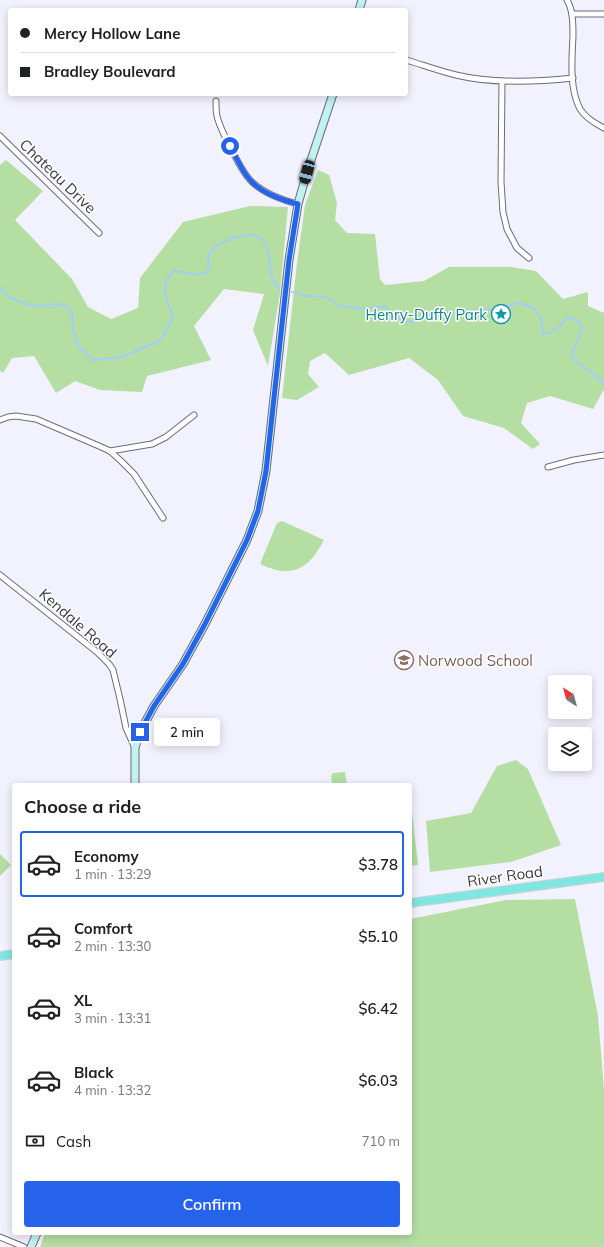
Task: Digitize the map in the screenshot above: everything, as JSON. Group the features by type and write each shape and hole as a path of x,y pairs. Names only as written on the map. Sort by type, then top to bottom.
{"main road":[{"path":"135,783 135,748 140,732 154,706 183,664 223,590 247,540 258,511 266,471 289,260 298,204 332,96"},
{"name":"River Road","path":"412,903 604,877"},
{"path":"0,956 12,954"},
{"path":"31,1247 36,1235"}],"street":[{"path":"567,0 572,14 573,78 576,96 581,109 586,116 604,128"},
{"path":"572,14 604,14"},
{"path":"408,61 456,75 502,81 573,78"},
{"path":"502,81 501,182 503,212 507,229 517,248 529,258"},
{"path":"216,101 217,116 222,129 240,165 251,181 264,192 298,204"},
{"name":"Chateau Drive","path":"0,136 99,233"},
{"path":"0,420 8,416 36,419 110,452 134,474 163,518"},
{"path":"110,452 152,444 166,437 194,416"},
{"path":"548,467 574,460 604,455"},
{"name":"Kendale Road","path":"0,575 97,652 109,664 113,670 126,728 135,748"},
{"path":"0,1237 24,1247"}],"green space":[{"path":"6,160 43,191 15,220 72,279 88,307 111,319 138,308 140,278 183,222 250,206 288,207 280,293 268,366 253,330 264,294 224,289 194,326 211,360 147,376 142,392 100,390 75,381 56,393 34,356 12,358 3,373 0,371 0,165"},
{"path":"318,170 329,175 337,203 335,220 347,233 375,234 380,279 385,285 424,281 449,267 511,267 536,271 563,299 588,292 588,306 604,313 604,391 593,409 550,396 527,403 521,423 540,444 533,449 504,428 463,416 438,380 409,358 349,375 325,353 310,361 308,374 319,387 297,400 282,398 305,205"},
{"path":"282,521 324,540 312,559 298,569 290,571 271,569 260,564 277,523"},
{"path":"516,760 528,769 561,845 511,862 430,872 426,821 471,813 497,766"},
{"path":"345,772 347,783 333,783 331,776 333,773"},
{"path":"412,812 418,865 412,866"},
{"path":"0,854 11,865 0,876"},
{"path":"575,899 598,1016 604,1090 604,1247 40,1247 44,1235 412,1235 412,919 506,900"}],"waterway":[{"path":"0,287 7,296 28,305 41,306 54,304 66,306 72,313 73,330 78,346 94,360 122,357 161,340 173,317 165,295 166,281 173,271 196,274 206,273 209,266 208,256 217,245 233,238 251,234 262,239 268,251 271,276 279,288"},
{"path":"292,292 307,296 326,297 340,306 364,309 385,306 393,316 404,322 416,322 428,315 488,310 519,303 534,308 542,320 542,330 544,334 557,328 567,317 574,319 580,323 582,330 571,355 575,361 595,375 604,384"}],"place":[{"name":"Henry-Duffy Park","path":"501,314"},
{"name":"Norwood School","path":"404,660"}],"route":[{"path":"140,732 154,706 183,664 223,590 247,540 258,511 266,471 289,260 298,204 264,192 251,181 240,165 230,146"}]}
